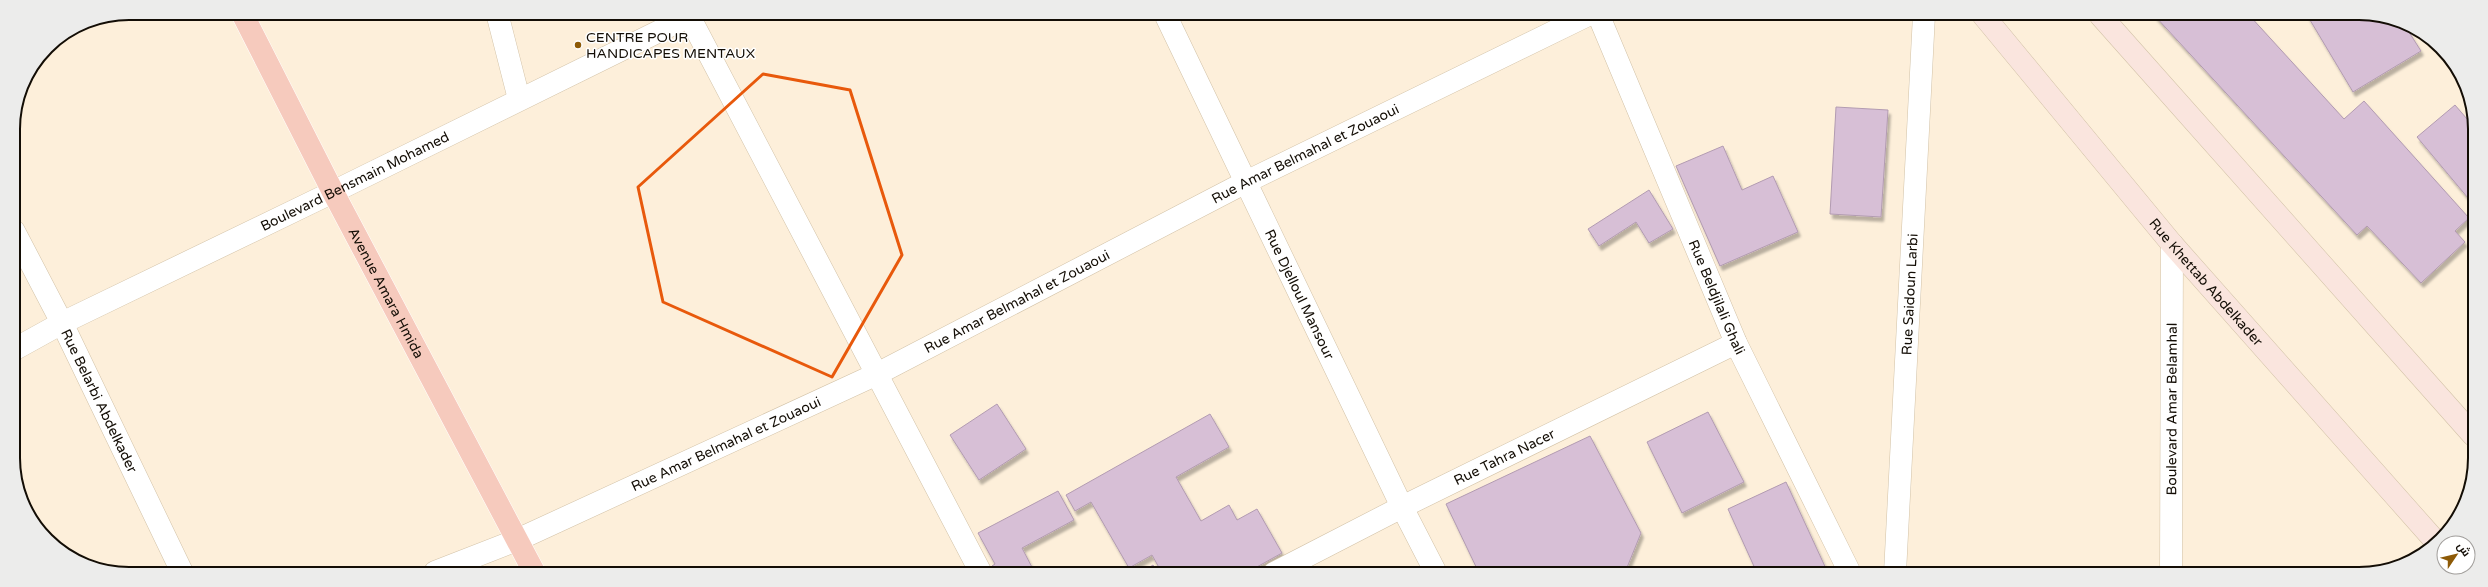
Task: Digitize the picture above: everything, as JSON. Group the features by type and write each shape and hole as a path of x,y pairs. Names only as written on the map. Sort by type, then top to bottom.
{"main road":[{"name":"Avenue Amara Hmida","path":"246,20 333,192 532,567"},
{"name":"Rue Khettab Abdelkader","path":"1987,20 2172,244 2433,538"},
{"path":"2104,20 2468,429"}],"street":[{"path":"499,20 519,99"},
{"name":"Boulevard Bensmain Mohamed","path":"20,346 62,323 333,192 679,20"},
{"path":"694,20 978,567"},
{"name":"Rue Djelloul Mansour","path":"1168,20 1402,507 1433,567"},
{"name":"Rue Amar Belmahal et Zouaoui","path":"449,567 518,540 877,374 1246,182 1578,20"},
{"name":"Rue Beldjilali Ghali","path":"1601,20 1736,343 1847,567"},
{"name":"Rue Saidoun Larbi","path":"1895,567 1924,20"},
{"name":"Rue Belarbi Abdelkader","path":"20,242 62,323 180,567"},
{"name":"Boulevard Amar Belamhal","path":"2171,567 2172,244"},
{"name":"Rue Tahra Nacer","path":"1286,567 1402,507 1736,343"}],"highlighted area":[{"path":"763,74 850,90 902,255 832,377 663,302 638,187"}],"building":[{"path":"2159,20 2254,20 2344,119 2364,101 2468,217 2468,219 2455,231 2465,242 2421,283 2367,226 2357,235"},
{"path":"2310,20 2359,20 2380,22 2409,32 2421,51 2353,92"},
{"path":"2455,105 2467,119 2468,198 2417,137"},
{"path":"1836,107 1888,110 1881,217 1830,214"},
{"path":"1723,146 1742,190 1773,176 1798,232 1720,266 1676,166"},
{"path":"1649,190 1673,229 1649,243 1636,222 1599,246 1588,229"},
{"path":"997,404 1026,449 979,480 950,435"},
{"path":"1708,412 1744,482 1682,513 1647,442"},
{"path":"1210,414 1229,447 1176,477 1201,521 1229,505 1237,520 1257,509 1282,553 1257,567 1159,567 1152,555 1128,567 1091,502 1075,511 1066,495"},
{"path":"1590,436 1641,533 1627,567 1476,567 1446,504"},
{"path":"1786,482 1825,567 1754,567 1728,509"},
{"path":"1058,491 1074,520 1022,548 1032,567 992,567 995,564 978,533"}],"place":[{"name":"CENTRE POUR HANDICAPES MENTAUX","path":"578,45"}]}
